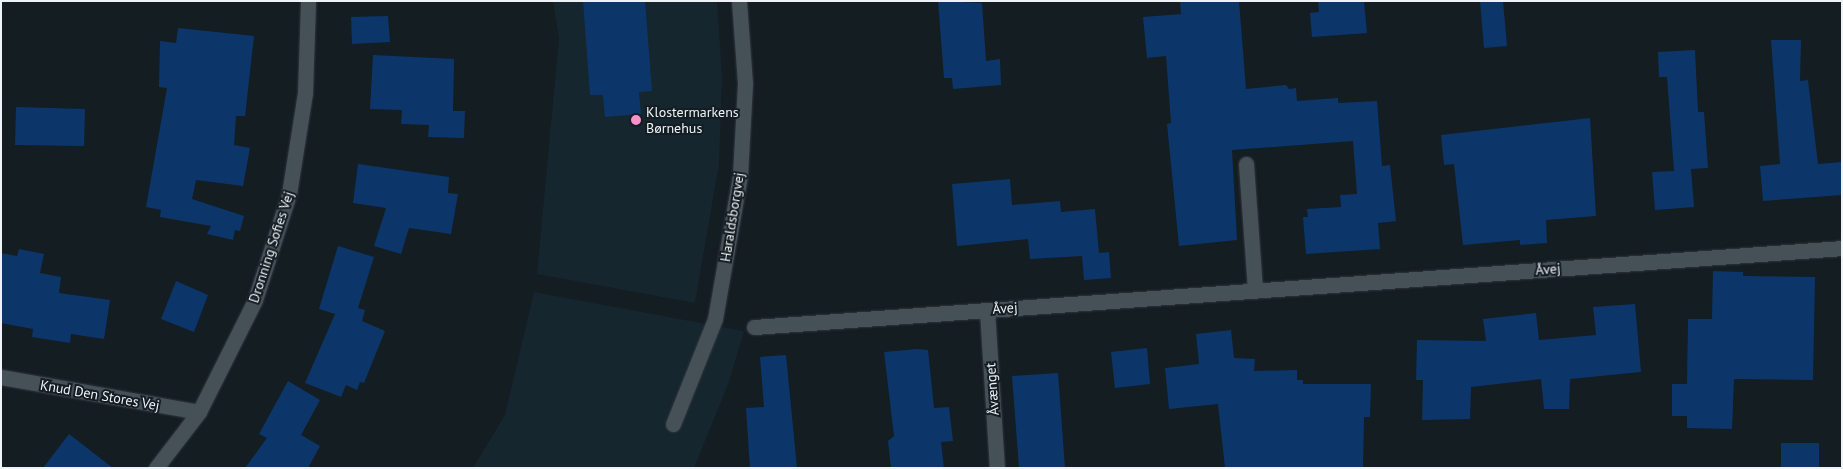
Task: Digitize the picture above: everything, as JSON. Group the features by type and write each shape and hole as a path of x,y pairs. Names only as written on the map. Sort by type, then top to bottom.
{"street":[{"name":"Dronning Sofies Vej","path":"156,468 199,412 255,300 289,194 305,93 308,1"},
{"name":"Haraldsborgvej","path":"673,424 715,320 740,176 746,83 739,1"},
{"path":"1246,164 1255,290"},
{"name":"Åvej","path":"754,327 1842,248"},
{"name":"Åvænget","path":"987,310 997,468"},
{"name":"Knud Den Stores Vej","path":"1,377 199,412"}],"shaded area":[{"name":"Klostermarkens Børnehus","path":"553,1 717,1 722,76 719,164 695,303 537,274 559,39"},
{"path":"534,292 744,331 729,382 694,468 473,468 505,415"}],"building":[{"path":"583,1 645,1 652,91 639,92 641,114 605,117 603,95 590,95"},
{"path":"938,1 982,3 986,61 1000,59 1001,85 953,89 952,78 944,78"},
{"path":"1180,1 1239,1 1246,89 1286,85 1289,89 1296,88 1297,101 1338,98 1338,103 1377,101 1382,166 1390,165 1396,221 1378,223 1380,249 1306,254 1303,217 1308,217 1307,209 1341,207 1340,195 1357,194 1353,141 1232,150 1237,240 1179,246 1167,124 1171,123 1166,56 1147,58 1143,17 1181,14"},
{"path":"1318,1 1364,1 1367,33 1312,37 1310,13 1319,12"},
{"path":"1480,1 1503,1 1507,46 1484,48"},
{"path":"388,16 390,42 352,44 351,17"},
{"path":"178,28 254,36 245,116 236,116 234,145 250,148 243,186 196,180 192,199 244,216 240,231 235,230 233,240 207,234 211,226 160,217 161,210 146,207 167,88 159,87 160,41 176,43"},
{"path":"1771,40 1801,40 1800,81 1808,80 1818,164 1842,162 1842,195 1763,201 1760,166 1780,164"},
{"path":"1695,50 1698,112 1704,112 1708,168 1691,169 1694,207 1655,210 1652,172 1674,171 1667,77 1659,77 1658,52"},
{"path":"373,55 454,59 453,111 465,111 464,138 428,137 429,125 401,124 402,110 370,109"},
{"path":"16,107 85,109 84,146 15,145"},
{"path":"1590,118 1596,216 1546,220 1547,243 1520,245 1520,240 1463,245 1454,164 1444,165 1441,135"},
{"path":"358,164 449,177 448,193 458,194 451,234 409,228 401,254 374,246 386,208 353,203"},
{"path":"1010,179 1012,205 1060,201 1061,212 1095,209 1099,253 1109,252 1111,278 1084,280 1082,256 1030,259 1028,239 957,246 952,184"},
{"path":"338,246 374,257 358,308 365,310 362,321 385,331 364,383 360,382 357,390 346,385 341,397 305,383 335,314 319,309"},
{"path":"19,249 44,254 40,273 61,277 59,293 110,300 104,339 71,334 70,343 32,337 33,329 1,323 1,253 17,256"},
{"path":"1713,271 1743,272 1743,276 1815,277 1813,380 1734,379 1732,429 1687,428 1687,416 1672,416 1672,384 1687,384 1688,319 1712,319"},
{"path":"176,281 208,295 194,332 161,319"},
{"path":"1635,304 1641,372 1570,379 1569,409 1544,409 1541,379 1471,387 1470,419 1422,420 1423,380 1416,380 1417,340 1486,341 1483,319 1536,313 1539,340 1596,335 1593,307"},
{"path":"1231,330 1234,358 1255,359 1254,371 1297,370 1297,380 1303,380 1303,384 1371,384 1370,417 1364,417 1363,468 1225,468 1218,404 1169,409 1165,368 1199,364 1196,334"},
{"path":"1147,348 1150,384 1115,388 1111,352"},
{"path":"928,350 934,408 949,407 953,441 941,442 944,468 891,468 888,441 894,436 884,352"},
{"path":"786,355 797,468 750,468 746,408 764,407 760,357"},
{"path":"1058,373 1065,468 1019,468 1012,376"},
{"path":"288,381 320,400 301,435 320,446 308,468 245,468 267,438 259,434"},
{"path":"69,434 113,468 43,468"},
{"path":"1781,443 1819,443 1819,468 1781,468"}],"place":[{"name":"Klostermarkens Børnehus","path":"636,120"}]}
